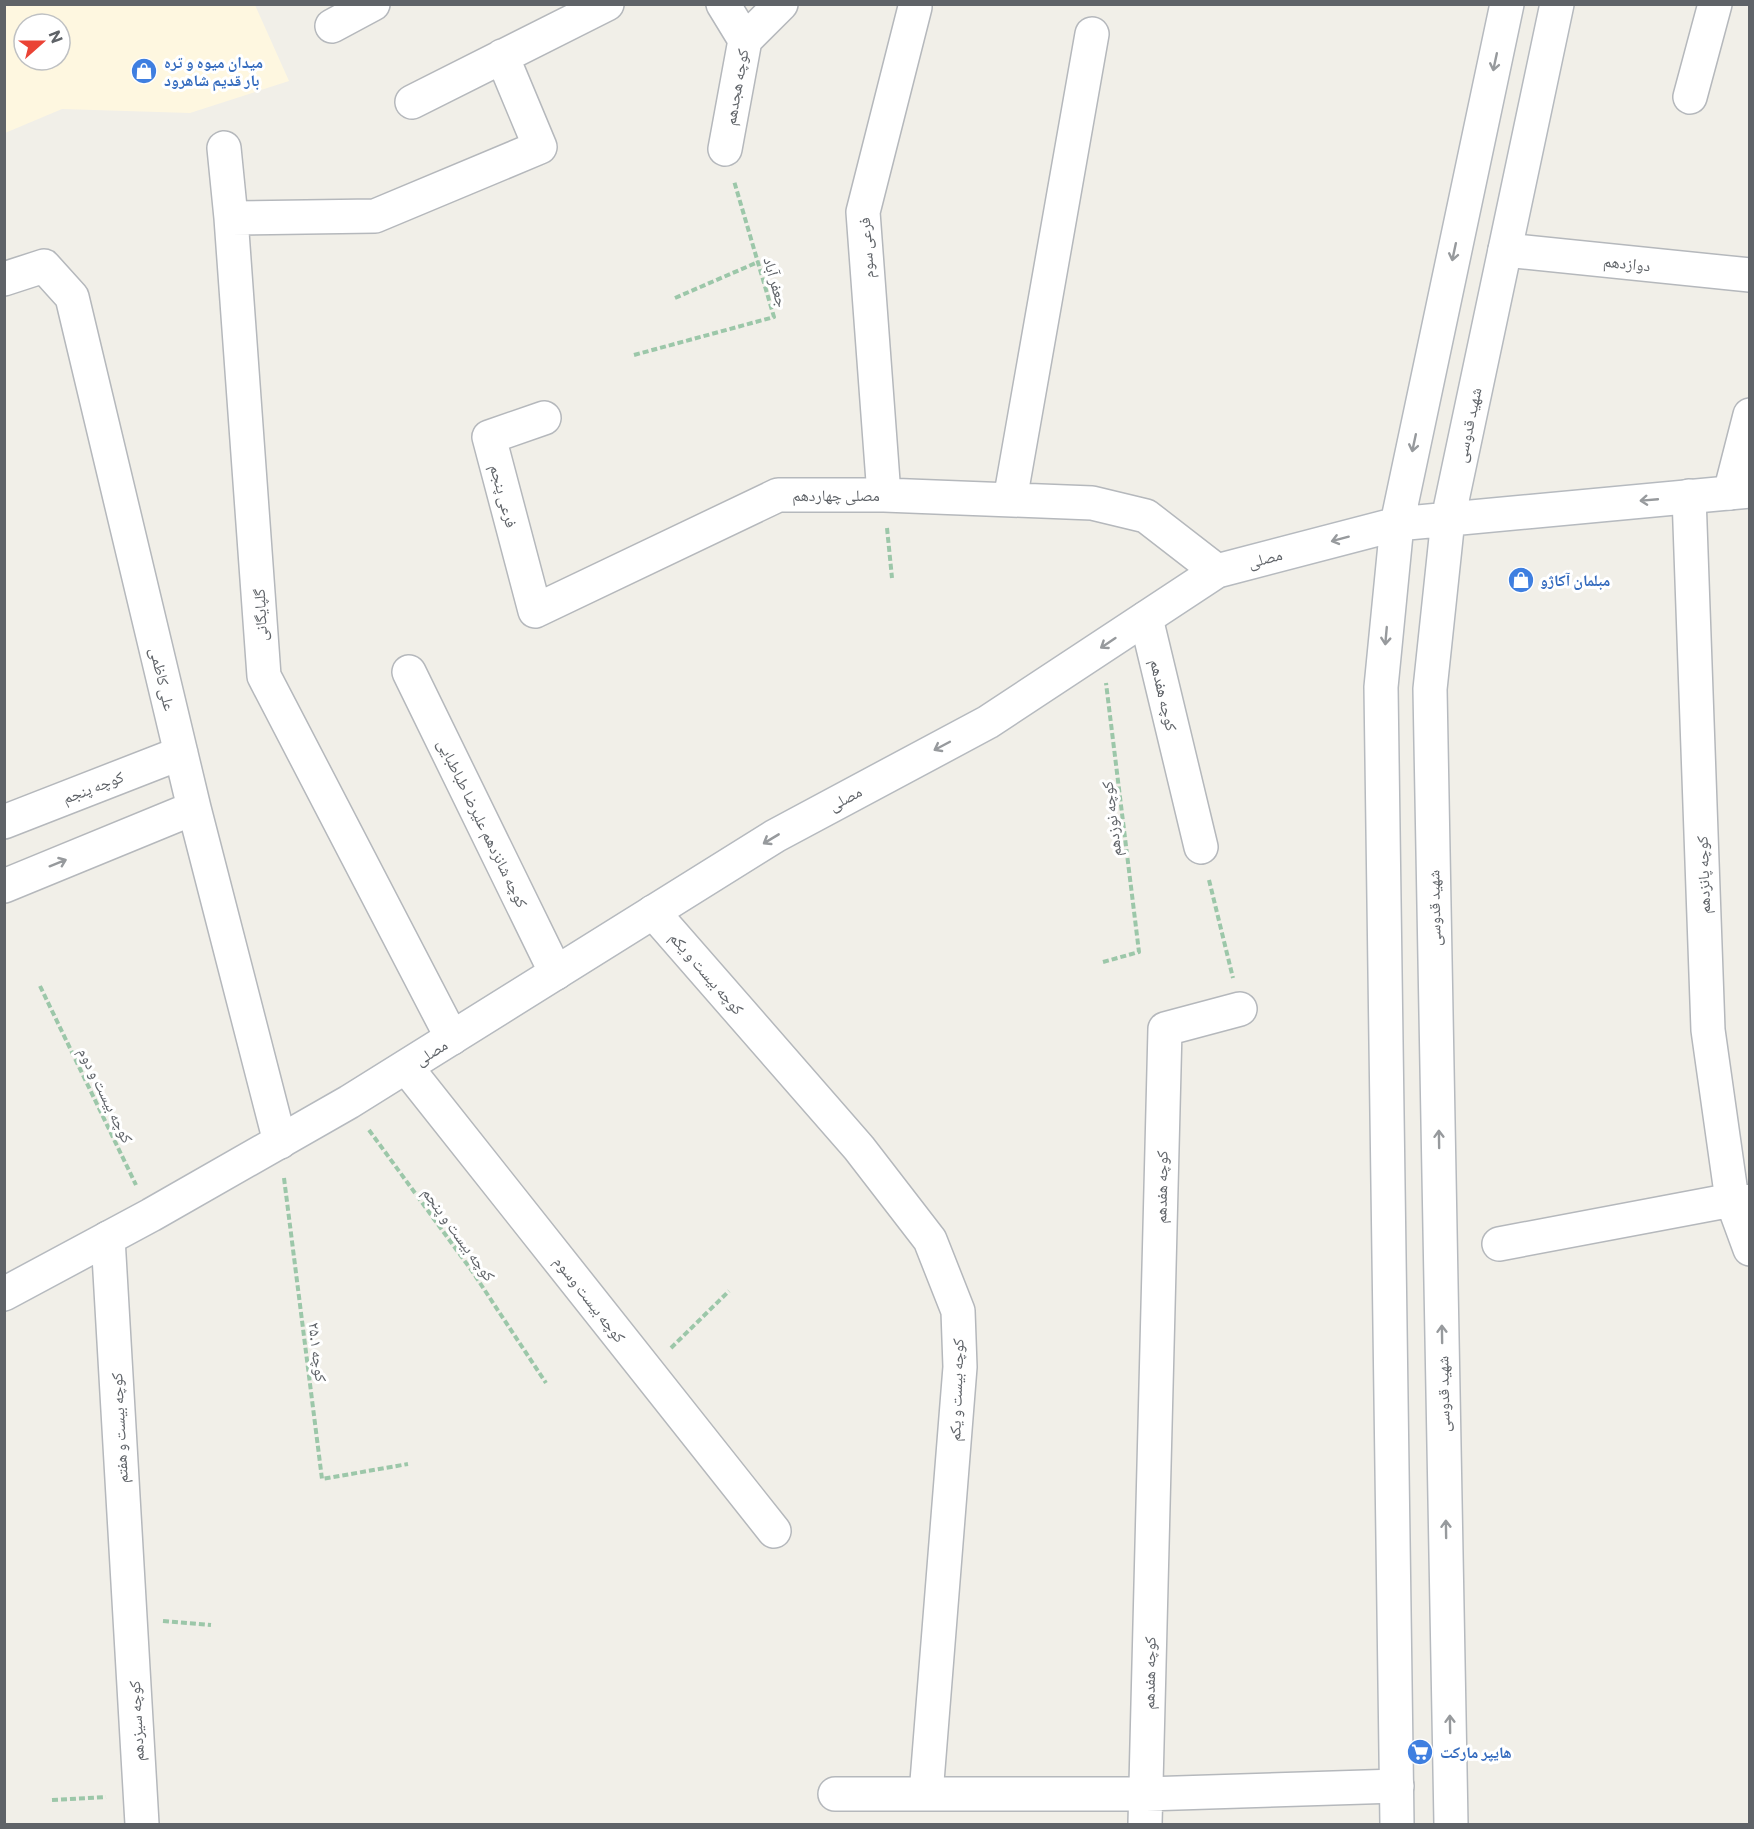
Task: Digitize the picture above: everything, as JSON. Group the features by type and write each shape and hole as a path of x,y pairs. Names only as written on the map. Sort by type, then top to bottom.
{"street":[{"path":"332,26 373,4"},
{"path":"412,102 607,4"},
{"path":"723,4 745,40"},
{"name":"کوچه هجدهم","path":"725,149 745,40 782,4"},
{"path":"1397,1824 1381,687 1396,524 1507,4"},
{"name":"شهید قدوسی","path":"1451,1824 1430,689 1448,519 1557,4"},
{"path":"1690,97 1715,4"},
{"name":"فرعی سوم","path":"884,495 863,212 915,7"},
{"path":"1010,500 1092,34"},
{"path":"231,218 375,216 540,147 502,56"},
{"name":"گلپایگانی","path":"224,148 264,675 452,1038"},
{"name":"دوازدهم","path":"1505,250 1749,275"},
{"name":"علی کاظمی","path":"4,279 44,266 72,297 194,808 280,1142"},
{"path":"1740,492 1749,415"},
{"name":"فرعی پنجم","path":"535,611 489,437 544,418"},
{"name":"مصلی","path":"4,1294 151,1215 349,1102 775,836 988,722 1217,571 1396,524 1740,492"},
{"name":"مصلی چهاردهم","path":"535,611 778,495 884,495 1092,503 1146,516 1217,571"},
{"name":"کوچه پانزدهم","path":"1689,496 1708,1030 1736,1134 1741,1201 1749,1249"},
{"name":"کوچه هفدهم","path":"1146,618 1201,848"},
{"name":"کوچه شانزدهم علیرضا طباطبایی","path":"410,672 556,973"},
{"name":"کوچه پنجم","path":"4,822 181,753"},
{"path":"4,886 194,808"},
{"name":"کوچه بیست و یکم","path":"653,912 860,1148 930,1240 958,1311 960,1367 926,1794"},
{"name":"کوچه هفدهم","path":"1145,1809 1165,1029 1240,1009"},
{"name":"کوچه بیست وسوم","path":"406,1067 774,1531"},
{"path":"1499,1244 1741,1201"},
{"name":"کوچه بیست و هفتم","path":"108,1238 130,1617"},
{"name":"کوچه سیزدهم","path":"130,1617 141,1810"},
{"path":"835,1794 926,1794 1145,1809 1396,1786"}],"path":[{"name":"جعفر آباد","path":"634,355 774,317 725,149"},
{"path":"675,298 758,262"},
{"path":"884,495 892,578"},
{"name":"کوچه نوزدهم","path":"1102,647 1139,952 1103,962"},
{"path":"1201,848 1240,1009"},
{"name":"کوچه بیست و دوم","path":"40,986 151,1215"},
{"name":"کوچه بیست و پنجم","path":"349,1102 472,1271 546,1383"},
{"name":"کوچه ۲۵.۱","path":"280,1142 322,1479 408,1464"},
{"path":"647,1371 729,1291"},
{"path":"130,1617 211,1625"},
{"path":"52,1800 141,1810"}],"shaded area":[{"name":"میدان میوه و تره بار قدیم شاهرود","path":"5,4 255,5 289,81 190,113 62,109 5,133"}],"place":[{"name":"میدان میوه و تره بار قدیم شاهرود","path":"144,71"},
{"name":"مبلمان آکاژو","path":"1521,580"},
{"name":"هایپر مارکت","path":"1420,1752"}]}
